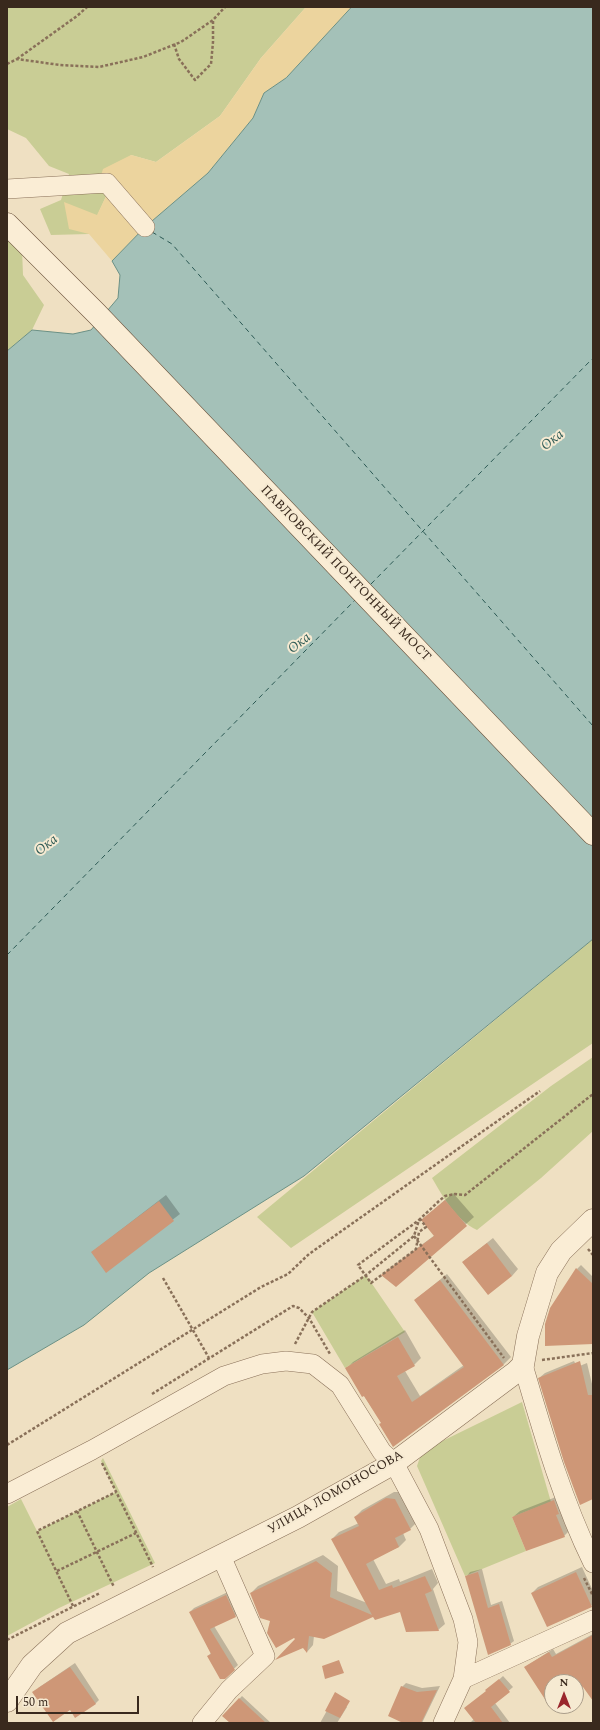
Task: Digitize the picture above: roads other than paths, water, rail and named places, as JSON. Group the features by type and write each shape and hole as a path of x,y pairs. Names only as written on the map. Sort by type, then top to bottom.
{"main road":[{"name":"ПАВЛОВСКИЙ ПОНТОННЫЙ МОСТ","path":"7,224 97,314 593,834"},
{"path":"518,1359 528,1336 547,1273 561,1251 593,1220"},
{"name":"УЛИЦА ЛОМОНОСОВА","path":"7,1701 32,1665 67,1633 298,1517 394,1462 518,1359"}],"street":[{"path":"7,189 107,184 145,227"},
{"path":"518,1359 559,1483 577,1529 593,1563"},
{"path":"7,1494 92,1450 224,1376 262,1364 286,1360 313,1364 340,1385 382,1452 394,1462 429,1529 463,1619 468,1642 463,1679 443,1723"},
{"path":"202,1723 229,1690 265,1656 221,1556"},
{"path":"463,1679 593,1620"}],"water":[{"name":"Ока","path":"352,7 593,7 593,939 304,1176 149,1273 84,1325 7,1370 7,351 32,330 73,334 91,330 118,298 120,275 112,261 145,227 208,173 253,118 264,93 286,78"}]}
